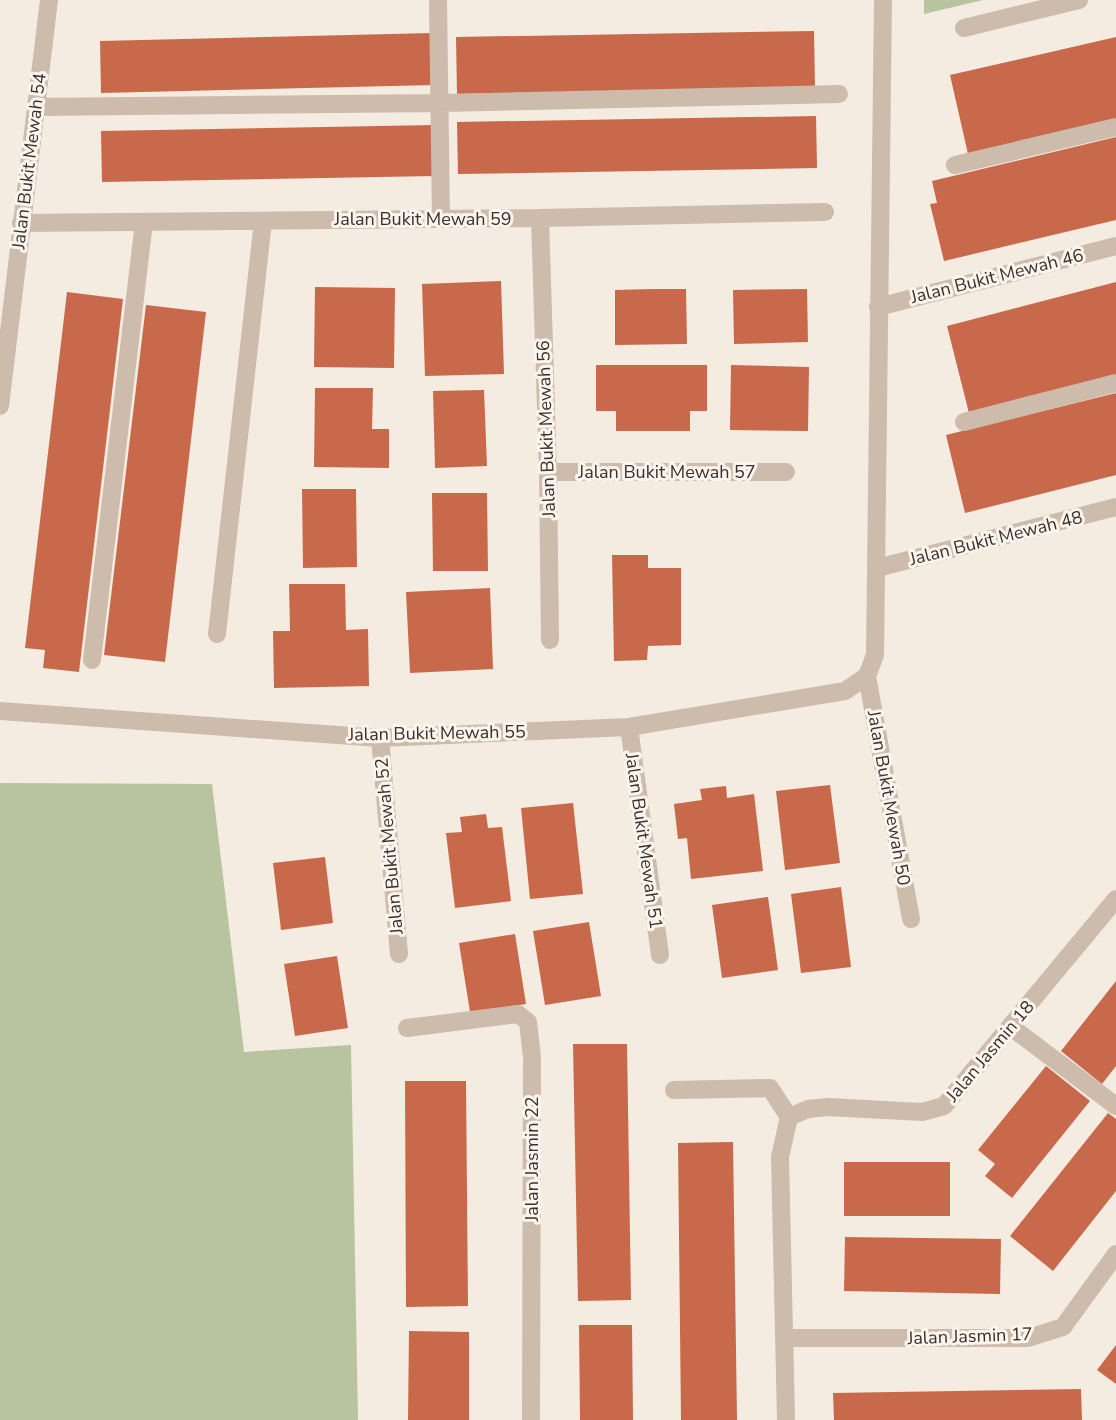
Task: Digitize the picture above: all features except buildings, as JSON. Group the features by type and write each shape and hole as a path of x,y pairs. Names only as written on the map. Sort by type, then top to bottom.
{"street":[{"name":"Jalan Bukit Mewah 54","path":"0,406 49,0"},
{"path":"438,0 441,219"},
{"path":"867,676 874,655 877,568 883,0"},
{"path":"964,28 1079,0"},
{"path":"36,107 440,103 839,94"},
{"path":"955,165 1116,127"},
{"name":"Jalan Bukit Mewah 59","path":"21,223 540,218 825,212"},
{"name":"Jalan Bukit Mewah 56","path":"540,218 550,640"},
{"path":"217,634 263,220"},
{"path":"92,660 144,222"},
{"name":"Jalan Bukit Mewah 46","path":"878,307 1116,246"},
{"path":"964,422 1116,383"},
{"name":"Jalan Bukit Mewah 57","path":"548,472 786,472"},
{"name":"Jalan Bukit Mewah 48","path":"877,568 1116,507"},
{"name":"Jalan Bukit Mewah 55","path":"0,711 380,738 629,727 845,691 867,676"},
{"name":"Jalan Bukit Mewah 50","path":"867,676 911,919"},
{"name":"Jalan Bukit Mewah 51","path":"629,727 660,955"},
{"name":"Jalan Bukit Mewah 52","path":"380,738 399,954"},
{"name":"Jalan Jasmin 18","path":"789,1117 808,1109 828,1107 922,1112 944,1106 1116,899"},
{"name":"Jalan Jasmin 22","path":"407,1028 517,1014 528,1022 532,1057 531,1420"},
{"path":"1011,1027 1116,1107"},
{"path":"674,1090 770,1088 789,1117 780,1157 786,1420"},
{"name":"Jalan Jasmin 17","path":"786,1338 1028,1338 1063,1327 1116,1254"}],"green space":[{"path":"924,0 983,0 924,14"},
{"path":"0,783 212,784 244,1052 351,1045 358,1420 0,1420"}]}
